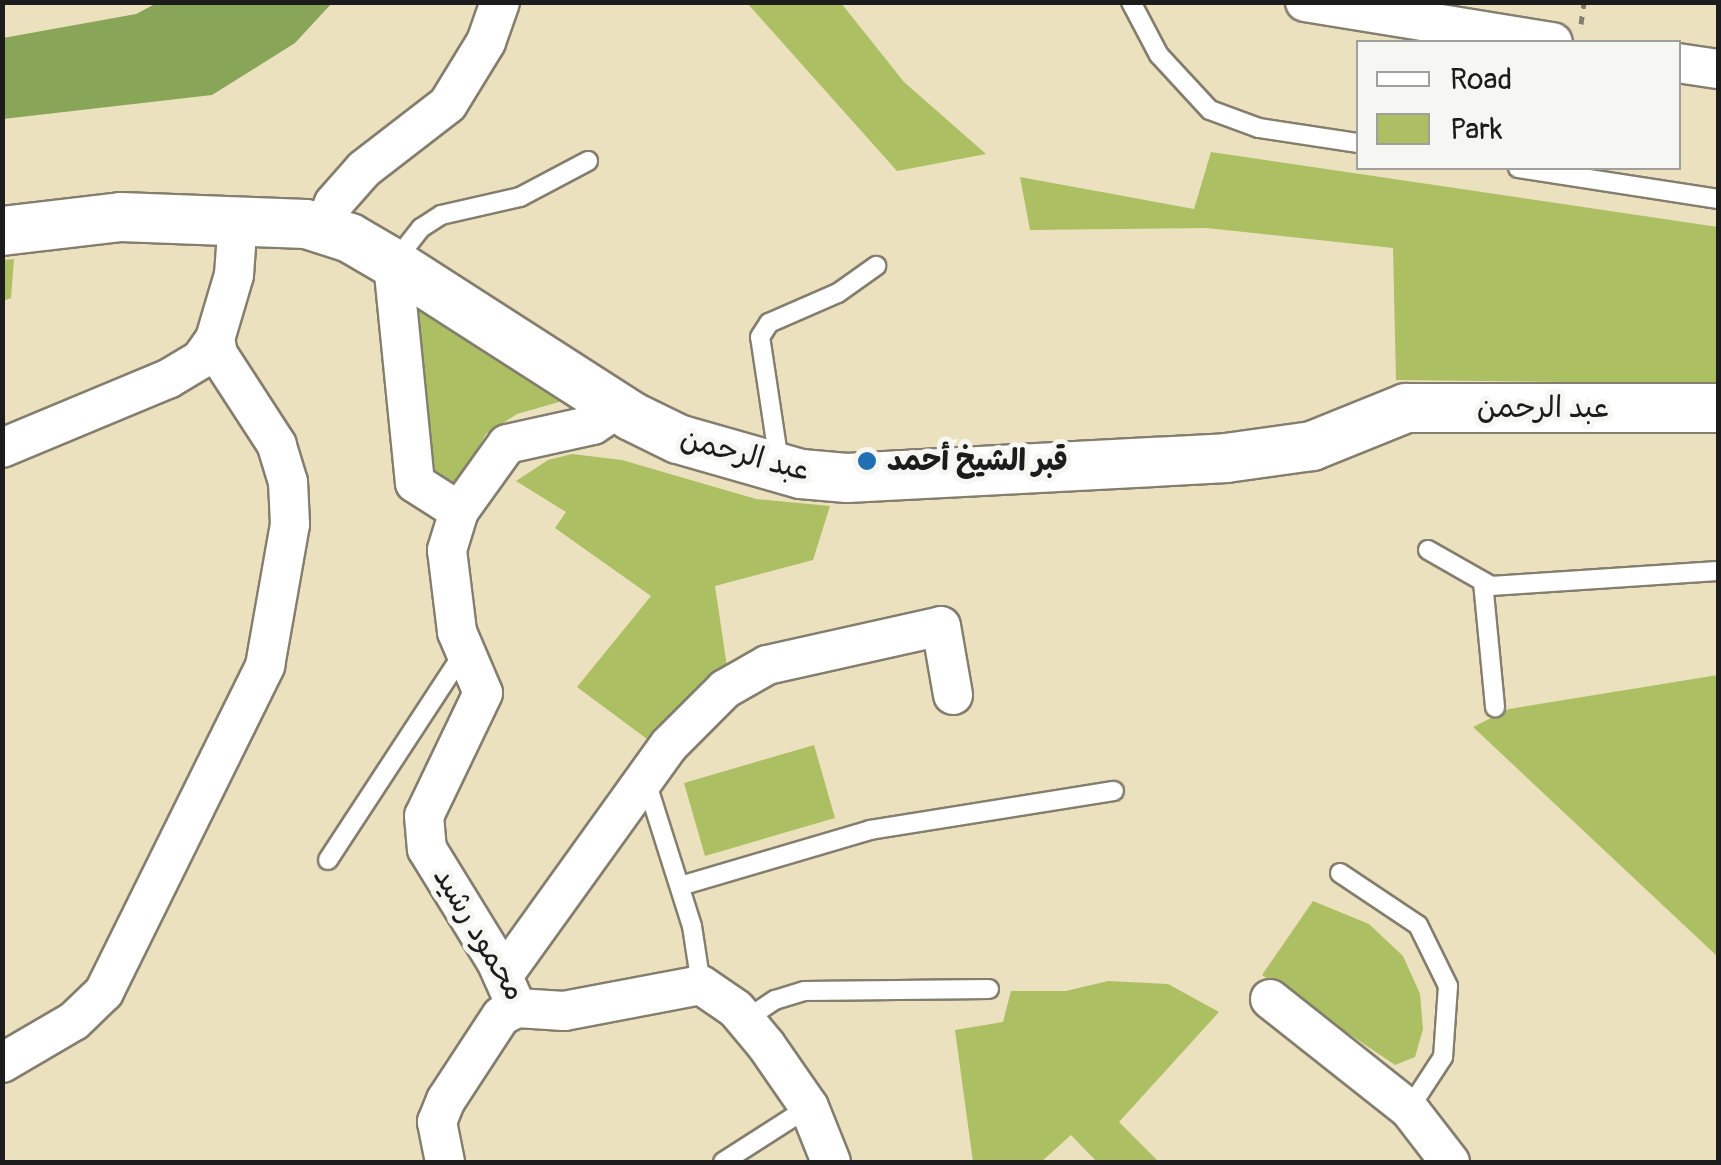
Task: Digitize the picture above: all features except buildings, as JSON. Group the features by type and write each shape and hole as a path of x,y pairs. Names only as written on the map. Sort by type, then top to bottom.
{"street":[{"path":"322,229 334,203 364,168 448,104 486,42 500,2"},
{"path":"1306,2 1541,40"},
{"path":"1681,63 1718,69"},
{"name":"عبد الرحمن","path":"2,231 121,217 238,219 322,229 393,263 618,408 678,439 780,468 847,478 1226,458 1312,446 1406,408 1718,408"},
{"path":"2,448 168,379 201,360 215,339 234,275 238,219"},
{"path":"393,263 415,484 459,511 508,444 593,425 618,408"},
{"path":"2,1063 74,1020 104,992 264,666 286,558 288,482 277,445 218,354 215,339"},
{"name":"محمود رشيد","path":"459,511 446,550 465,650 483,693 424,816 427,849 510,992 564,1011 700,985"},
{"path":"445,1162 436,1122 501,1016 510,992 645,778 726,689 767,665 941,626 953,695"},
{"path":"700,985 745,1020 809,1107 831,1162"},
{"path":"1270,999 1409,1109 1450,1162"}],"lane":[{"path":"1131,2 1158,55 1210,110 1260,128 1356,143"},
{"path":"393,263 421,228 441,215 520,198 588,162"},
{"path":"1531,170 1718,199"},
{"path":"780,468 760,337 769,323 838,293 876,266"},
{"path":"1428,550 1491,586 1718,570"},
{"path":"1483,582 1495,707"},
{"path":"328,860 465,650"},
{"path":"645,778 680,886 700,985"},
{"path":"680,886 870,830 1114,792"},
{"path":"1340,872 1418,925 1448,986 1443,1057 1409,1109"},
{"path":"745,1020 775,1000 805,991 989,989"},
{"path":"723,1162 809,1107"}],"green space":[{"path":"157,3 332,3 295,43 212,95 3,119 3,38 136,14"},
{"path":"747,3 841,3 904,82 986,154 897,171"},
{"path":"1211,152 1718,227 1718,384 1396,380 1393,248 1207,228 1030,230 1020,177 1194,209"},
{"path":"14,259 11,298 3,301 3,260"},
{"path":"415,303 566,400 517,414 486,434 454,492 423,464"},
{"path":"572,454 622,460 756,499 830,506 813,560 715,586 727,667 647,739 577,687 651,596 555,528 566,512 516,481 548,460"},
{"path":"1718,675 1718,957 1473,727 1509,709"},
{"path":"814,745 835,818 705,856 684,783"},
{"path":"1313,901 1369,924 1403,956 1420,994 1423,1029 1415,1057 1395,1065 1262,975"},
{"path":"1108,981 1168,984 1219,1012 1119,1122 1159,1162 1097,1162 1071,1135 1041,1162 973,1162 955,1030 1003,1022 1011,991 1066,991"}],"place":[{"name":"قبر الشيخ أحمد","path":"867,461"}]}
